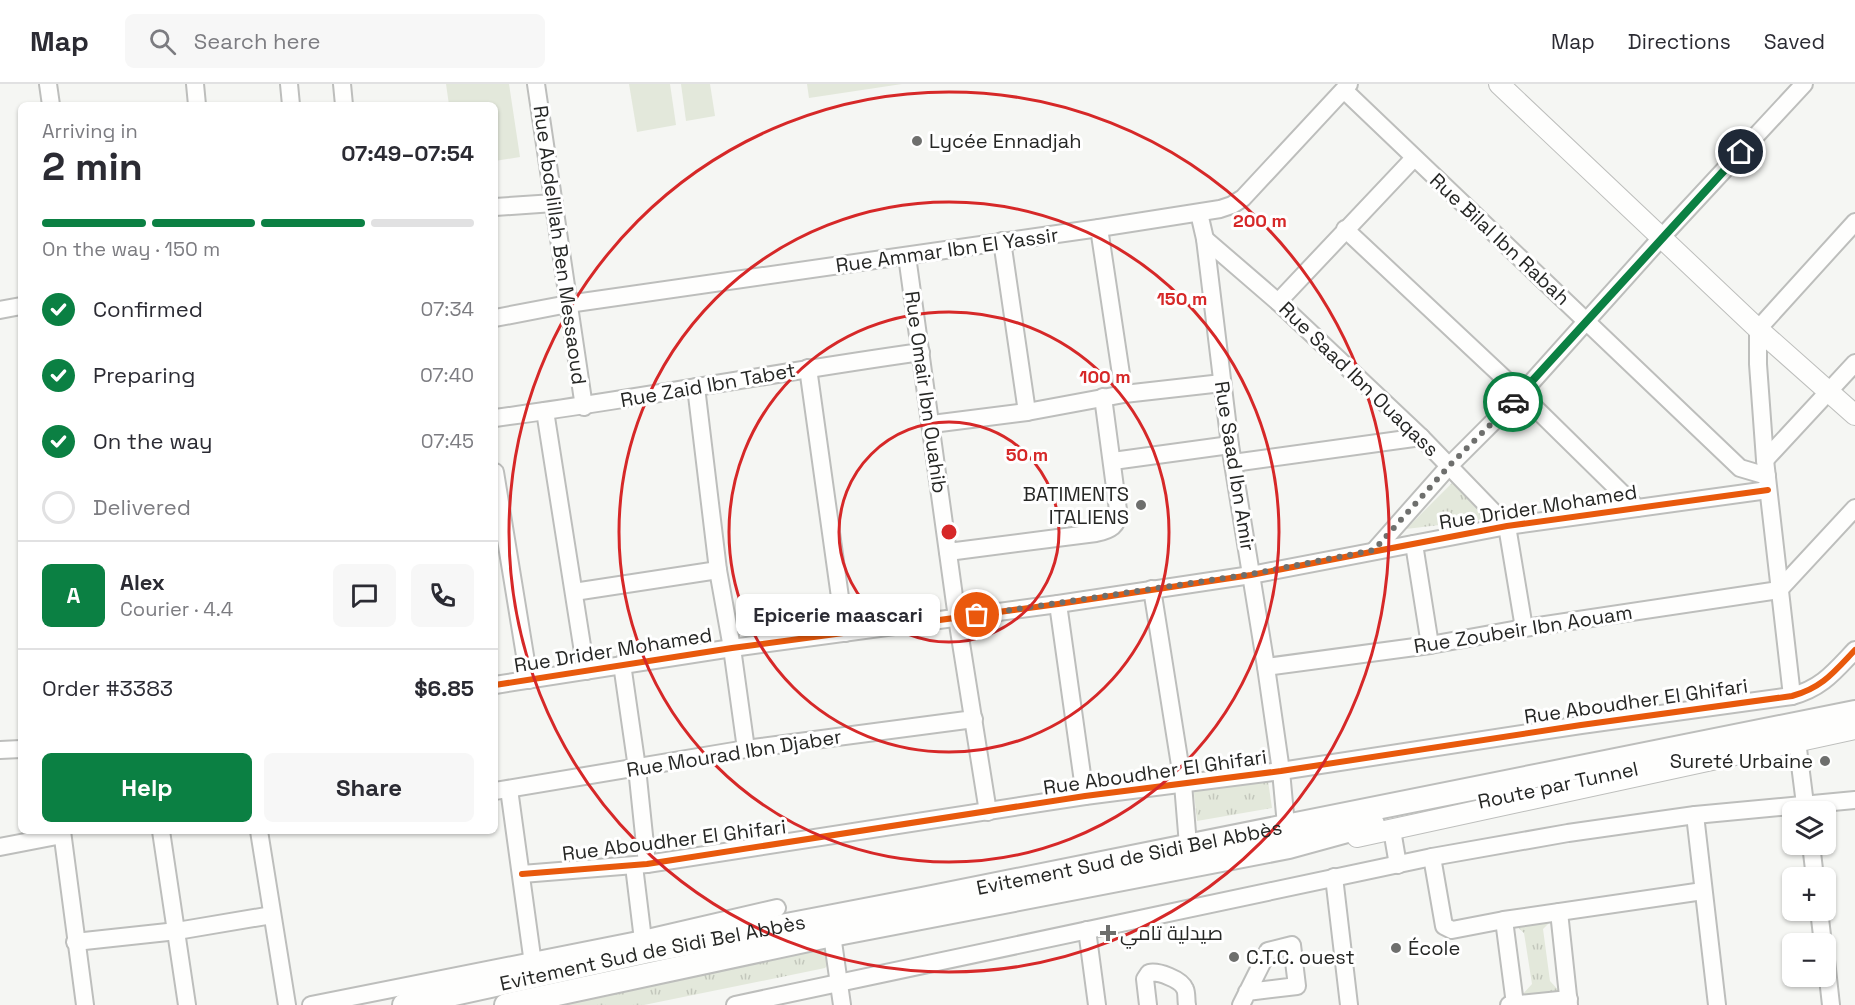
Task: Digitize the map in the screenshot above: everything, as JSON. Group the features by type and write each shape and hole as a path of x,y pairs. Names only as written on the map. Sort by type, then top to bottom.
{"highway":[{"name":"Evitement Sud de Sidi Bel Abbès","path":"506,1005 1855,712"},
{"name":"Route par Tunnel","path":"1293,835 1395,818 1855,723"},
{"name":"Evitement Sud de Sidi Bel Abbès","path":"404,1005 534,969 644,946 922,899 1188,845 1293,835"}],"main road":[{"path":"1499,84 1758,329 1855,415"},
{"path":"1293,835 1342,808 1855,704"},
{"path":"1293,835 1331,842 1855,729"}],"street":[{"path":"48,84 51,102"},
{"path":"195,84 196,102"},
{"path":"289,84 291,102"},
{"path":"342,84 344,102"},
{"name":"Rue Abdelillah Ben Messaoud","path":"536,84 584,406"},
{"path":"1374,550 1450,465 1521,394 1804,84"},
{"name":"Rue Bilal Ibn Rabah","path":"1346,87 1414,158 1740,468 1767,475"},
{"name":"Rue Ammar Ibn El Yassir","path":"498,317 568,304 1199,213 1232,205 1243,198 1346,87"},
{"path":"1278,302 1414,158"},
{"path":"498,207 555,203"},
{"name":"Rue Saad Ibn Amir","path":"1199,213 1205,238 1230,445 1293,835"},
{"path":"1792,696 1767,475 1758,364 1758,329 1855,222"},
{"path":"1099,228 1124,394"},
{"path":"1345,229 1521,394 1637,508"},
{"name":"Rue Saad Ibn Ouaqass","path":"1205,238 1278,302 1421,436 1507,526"},
{"path":"1002,241 1027,412"},
{"name":"Rue Omair Ibn Ouahib","path":"907,256 957,618 988,812"},
{"path":"0,310 18,307"},
{"name":"Rue Zaid Ibn Tabet","path":"498,418 921,352"},
{"path":"1767,475 1830,391 1855,363"},
{"path":"808,368 845,633"},
{"path":"932,424 1027,412 1124,394 1222,384"},
{"path":"696,387 718,570 746,749"},
{"path":"948,552 1112,529 1119,516 1103,397"},
{"path":"545,411 586,671"},
{"path":"1233,463 1421,436"},
{"path":"1113,461 1230,445"},
{"name":"Rue Drider Mohamed","path":"498,685 622,664 1058,604 1251,574 1507,526 1637,508 1767,475"},
{"path":"498,491 528,680"},
{"path":"1779,590 1855,508"},
{"path":"1507,526 1524,628"},
{"path":"1414,544 1430,645"},
{"path":"574,592 718,570"},
{"path":"1152,589 1183,784 1188,845"},
{"name":"Rue Zoubeir Ibn Aouam","path":"1266,667 1430,645 1524,628 1779,590"},
{"path":"1058,604 1085,796"},
{"name":"Rue Aboudher El Ghifari","path":"522,874 640,865 1085,796 1281,771 1581,725 1792,696 1818,687 1855,650"},
{"path":"622,664 637,768 644,946 777,908"},
{"name":"Rue Mourad Ibn Djaber","path":"502,790 746,749 974,719"},
{"path":"1797,741 1805,801"},
{"path":"0,750 18,749"},
{"path":"311,1005 534,969 522,874 502,790"},
{"path":"1836,803 1855,800"},
{"path":"735,1005 1432,857 1568,833 1695,815 1782,810"},
{"path":"1695,815 1717,1005"},
{"path":"1392,830 1398,865"},
{"path":"0,847 58,834"},
{"path":"62,834 84,1005"},
{"path":"161,834 187,1005"},
{"path":"259,834 287,1005"},
{"path":"1432,857 1444,926 1452,930 1504,920 1703,891"},
{"path":"1334,877 1349,1005"},
{"path":"1509,1005 1569,1002 1559,912"},
{"path":"75,942 177,931 272,915"},
{"path":"1504,920 1515,1005"},
{"path":"1087,930 1097,1005"},
{"path":"832,935 842,1005"},
{"path":"1148,1005 1145,979 1149,973 1156,972 1180,983 1185,989 1186,1005"},
{"path":"1829,987 1831,1005"}],"green space":[{"path":"446,84 509,84 520,157 498,161 498,102 449,102"},
{"path":"629,84 670,84 676,125 637,132"},
{"path":"681,84 710,84 715,116 686,121"},
{"path":"807,84 902,84 809,98"},
{"path":"1454,481 1489,519 1406,529"},
{"path":"1267,774 1272,808 1197,821 1193,784"},
{"path":"1554,918 1543,929 1550,981 1562,994 1520,997 1532,984 1524,933 1514,924"},
{"path":"824,945 832,960 825,968 644,1005 523,1005"}],"cycle path":[{"path":"498,685 732,648 1058,604 1251,575 1507,526 1768,490"},
{"path":"522,874 647,864 1085,796 1281,771 1581,725 1792,696 1820,684 1855,650"}],"way so far":[{"path":"977,615 1251,574 1374,550 1450,465 1513,402"}],"place":[{"name":"Lycée Ennadjah","path":"917,141"},
{"name":"BATIMENTS ITALIENS","path":"1141,505"},
{"name":"Epicerie maascari","path":"977,615"},
{"name":"Sureté Urbaine","path":"1825,761"},
{"name":"صيدلية تامي","path":"1108,933"},
{"name":"École","path":"1396,948"},
{"name":"C.T.C. ouest","path":"1234,957"}],"route":[{"path":"1513,402 1741,152"}]}
